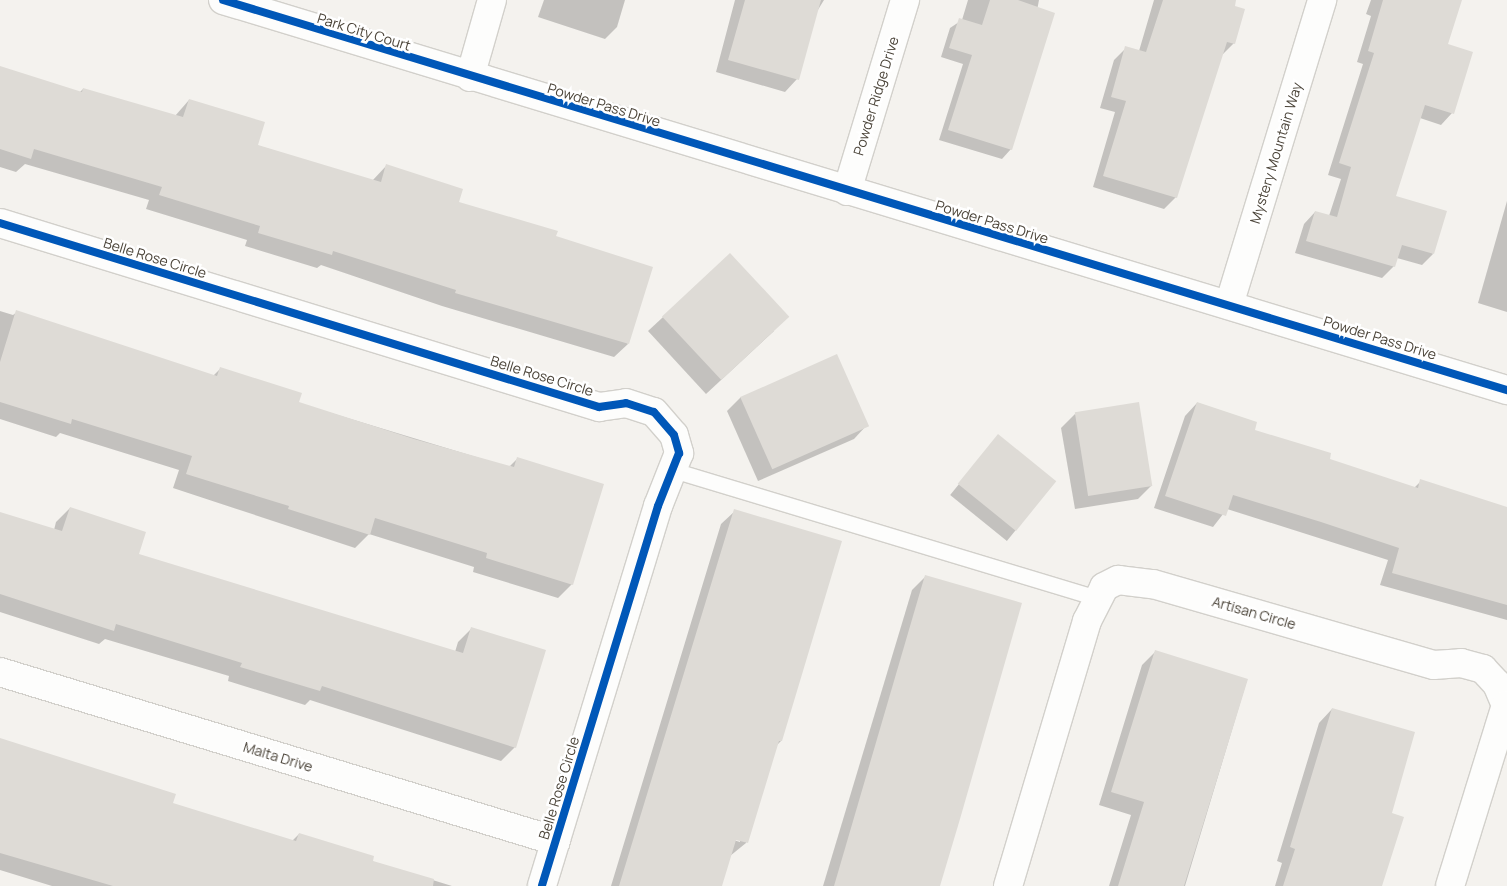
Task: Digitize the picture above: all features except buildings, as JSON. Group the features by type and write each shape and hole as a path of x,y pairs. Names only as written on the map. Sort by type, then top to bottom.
{"street":[{"name":"Park City Court","path":"223,0 470,77"},
{"path":"470,77 492,0"},
{"name":"Powder Ridge Drive","path":"847,191 905,0"},
{"name":"Mystery Mountain Way","path":"1230,305 1322,0"},
{"name":"Powder Pass Drive","path":"470,77 1507,390"},
{"name":"Belle Rose Circle","path":"0,223 599,407 626,403 654,412 674,436 678,453 658,506 542,886"},
{"name":"Artisan Circle","path":"1096,598 1104,587 1118,580 1153,584 1434,665 1461,663 1483,669 1497,684 1506,705 1450,886"},
{"path":"1008,886 1096,598"},
{"name":"Malta Drive","path":"0,672 556,841"}],"lane":[{"path":"673,470 1096,598"}],"cycle path":[{"path":"223,0 1507,390"},
{"path":"0,223 599,407 626,403 654,412 674,435 679,453 658,506 542,886"}]}
